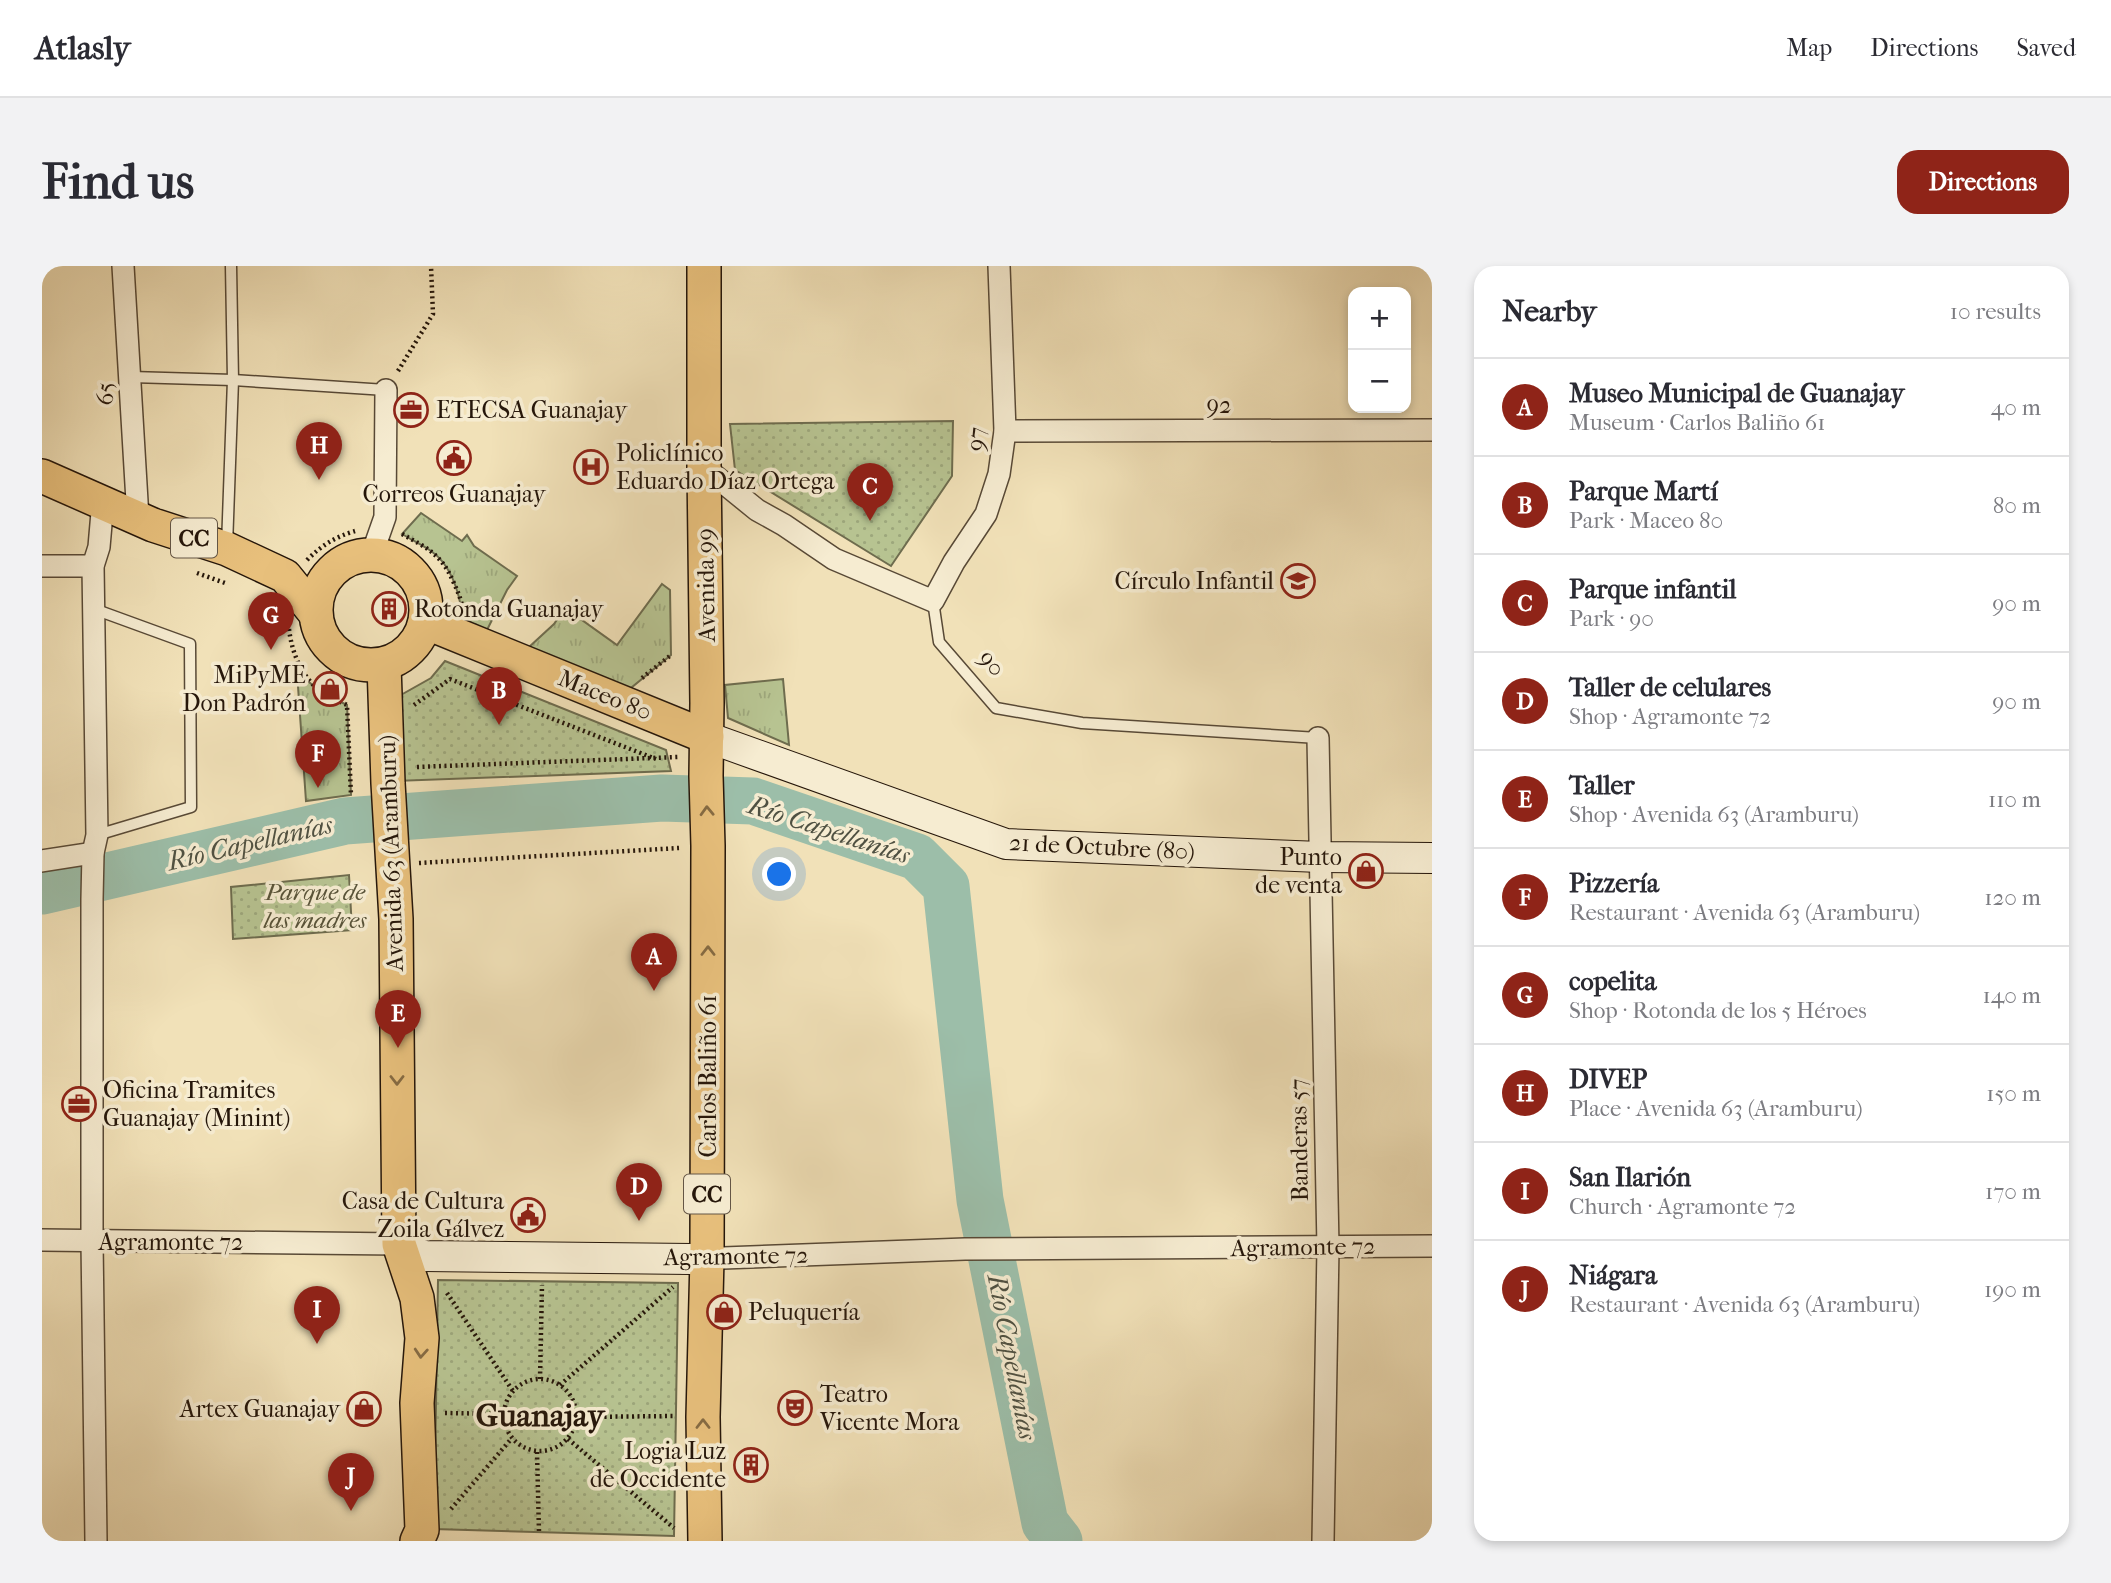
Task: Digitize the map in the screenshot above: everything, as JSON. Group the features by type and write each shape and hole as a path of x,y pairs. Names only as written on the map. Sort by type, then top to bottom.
{"main road":[{"name":"Avenida 99","path":"704,266 706,756"},
{"name":"CC","path":"42,476 153,525 227,549 285,576 328,574 340,563 355,556 372,554"},
{"path":"372,554 388,556 414,575 423,590 426,606 425,622 418,640 405,653 384,665"},
{"path":"302,616 316,599 328,574"},
{"name":"CC","path":"285,576 302,616 319,629 327,644 339,656 354,663 384,665"},
{"name":"Maceo 80","path":"425,622 706,756"},
{"name":"Avenida 63 (Aramburu)","path":"384,665 397,775 394,864 411,1250 432,1295 422,1338 418,1403 422,1530 417,1541"},
{"name":"Carlos Baliño 61","path":"705,1541 703,1417 692,1267 708,846 706,756"}],"street":[{"name":"65","path":"123,266 138,518"},
{"name":"97","path":"933,601 954,562 986,514 999,474 1005,431 999,266"},
{"path":"372,554 385,517 386,390"},
{"name":"92","path":"1005,431 1432,430"},
{"path":"704,467 757,510 834,559 933,601"},
{"path":"96,1541 92,1241 93,566 99,547 103,501"},
{"path":"42,566 93,566"},
{"name":"Banderas 57","path":"1318,738 1328,1247 1323,1541"},
{"name":"21 de Octubre (80)","path":"706,756 1006,844 1320,857 1432,858"},
{"path":"42,861 94,852"},
{"name":"Agramonte 72","path":"42,1240 411,1250 692,1267 965,1250 1432,1246"}],"lane":[{"path":"227,549 233,380 231,266"},
{"path":"131,377 233,380 386,390"},
{"name":"90","path":"933,601 939,642 996,708 1082,723 1318,738"},
{"path":"94,609 190,644 191,807 94,852"}],"path":[{"path":"386,390 433,314 431,266"},
{"path":"186,569 236,588"},
{"path":"302,616 290,643 301,670 323,693 347,705 351,794"},
{"path":"405,710 450,679 656,759"},
{"path":"397,775 706,756"},
{"path":"394,864 708,846"},
{"path":"540,1379 542,1258"},
{"path":"560,1385 692,1267"},
{"path":"432,1295 513,1391"},
{"path":"540,1379 551,1380 560,1385 569,1393 577,1417 568,1439 559,1447 548,1451 537,1452 519,1445 506,1427 504,1415 506,1402 513,1391 521,1385 540,1379"},
{"path":"436,1412 504,1415"},
{"path":"577,1417 682,1416"},
{"path":"443,1519 512,1438"},
{"path":"568,1439 674,1528"},
{"path":"537,1452 539,1532"}],"green space":[{"path":"953,421 952,476 891,566 735,470 730,424"},
{"path":"421,513 462,541 467,535 474,546 517,576 487,630 463,620 454,582 439,557 402,534"},
{"path":"662,584 670,590 671,655 626,692 528,648 554,624 565,608 617,645"},
{"path":"445,661 666,750 671,771 395,781 392,700 431,678"},
{"path":"297,672 322,693 347,705 351,795 306,801"},
{"path":"783,679 789,745 728,718 725,685"},
{"name":"Parque de las madres","path":"349,875 352,930 233,939 231,887"},
{"path":"438,1280 678,1283 674,1536 434,1529"}],"waterway":[{"name":"Río Capellanías","path":"42,891 345,821 662,798 753,801 917,857 946,886 980,1200 1045,1523 1059,1541"}],"place":[{"name":"ETECSA Guanajay","path":"411,410"},
{"name":"Correos Guanajay","path":"454,458"},
{"name":"Policlínico Eduardo Díaz Ortega","path":"591,467"},
{"name":"DIVEP","path":"319,480"},
{"name":"Parque infantil","path":"870,521"},
{"name":"Círculo Infantil","path":"1298,581"},
{"name":"Rotonda Guanajay","path":"389,609"},
{"name":"copelita","path":"271,650"},
{"name":"MiPyME Don Padrón","path":"330,689"},
{"name":"Parque Martí","path":"499,725"},
{"name":"Pizzería","path":"318,788"},
{"name":"Punto de venta","path":"1366,871"},
{"name":"Museo Municipal de Guanajay","path":"654,991"},
{"name":"Taller","path":"398,1048"},
{"name":"Oficina Tramites Guanajay (Minint)","path":"79,1104"},
{"name":"Casa de Cultura Zoila Gálvez","path":"528,1215"},
{"name":"Taller de celulares","path":"639,1221"},
{"name":"Peluquería","path":"724,1312"},
{"name":"San Ilarión","path":"317,1344"},
{"name":"Teatro Vicente Mora","path":"795,1408"},
{"name":"Artex Guanajay","path":"364,1409"},
{"name":"Logia Luz de Occidente","path":"751,1465"},
{"name":"Niágara","path":"351,1511"}],"district":[{"name":"Guanajay","path":"540,1415"}]}
